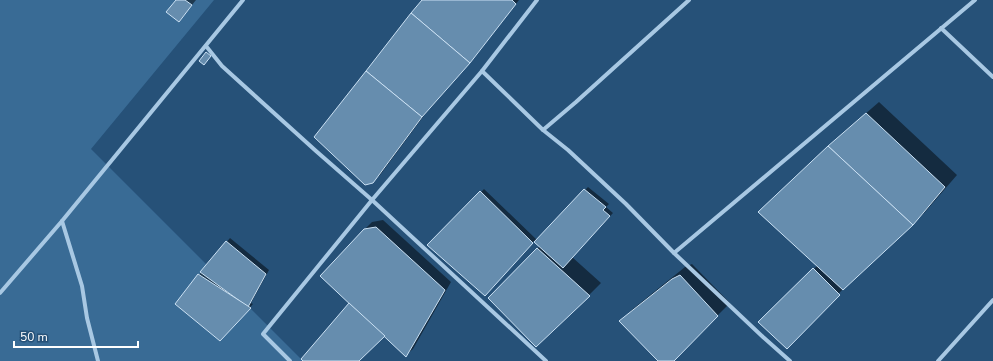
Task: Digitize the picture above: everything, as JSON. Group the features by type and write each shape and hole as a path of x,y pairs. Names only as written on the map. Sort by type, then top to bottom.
{"street":[{"path":"0,293 62,221 243,0"},
{"path":"290,361 263,334 372,200 482,71 537,0"},
{"path":"543,130 688,0"},
{"path":"674,253 975,0"},
{"path":"941,28 993,77"},
{"path":"206,46 222,66 372,200 546,361"},
{"path":"482,71 543,130 574,155 626,204 674,253 790,361"},
{"path":"62,221 82,286 87,318 98,361"},
{"path":"938,361 993,300"}],"shaded area":[{"path":"0,0 214,0 91,149 303,361 0,361"}],"building":[{"path":"176,0 185,0 192,5 179,22 166,12"},
{"path":"422,0 512,0 516,4 470,63 411,13"},
{"path":"411,13 470,63 422,117 366,71"},
{"path":"206,52 211,56 204,65 199,61"},
{"path":"366,71 422,117 373,183 365,185 314,137"},
{"path":"866,113 945,187 913,225 828,146"},
{"path":"828,146 913,225 843,290 758,212"},
{"path":"584,189 606,207 603,210 610,216 563,268 534,242"},
{"path":"480,191 533,243 485,296 427,245"},
{"path":"376,227 445,290 406,357 320,276 364,229"},
{"path":"226,241 266,274 248,307 200,272"},
{"path":"537,248 590,296 536,347 488,298"},
{"path":"813,268 840,295 787,349 758,322"},
{"path":"198,274 251,308 220,341 175,304"},
{"path":"680,275 718,316 674,361 658,361 619,321 672,279"},
{"path":"349,303 385,336 359,361 303,361 301,359"}]}
